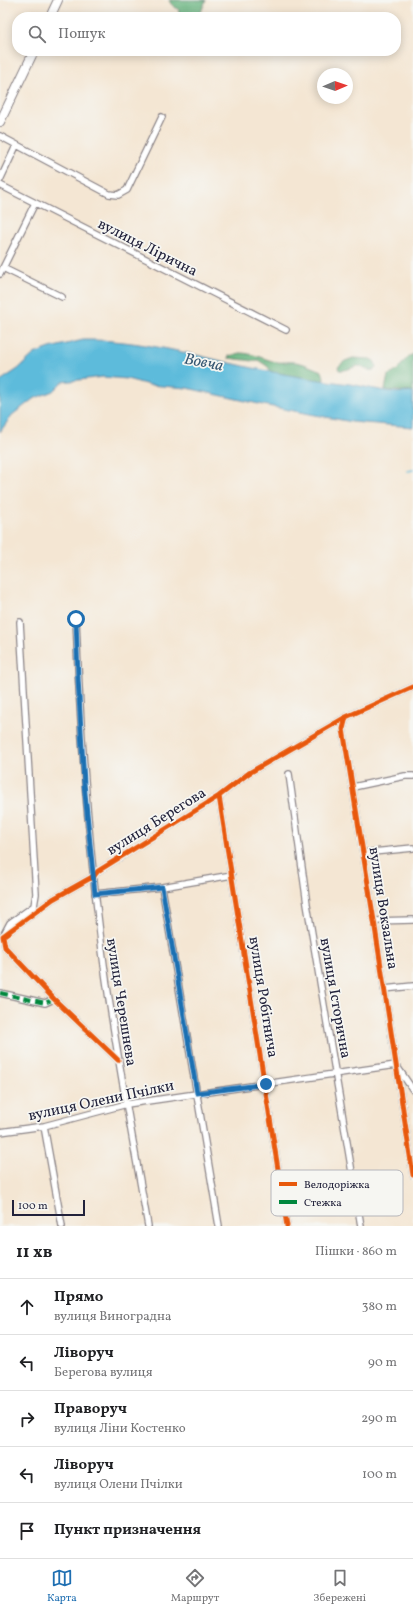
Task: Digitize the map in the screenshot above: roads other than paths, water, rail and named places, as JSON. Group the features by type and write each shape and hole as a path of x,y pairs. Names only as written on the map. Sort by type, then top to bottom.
{"highway":[{"path":"52,12 58,0"},
{"path":"0,122 32,56"}],"street":[{"path":"0,136 16,146 109,194 118,194 128,190 162,117"},
{"path":"0,180 16,146"},
{"name":"вулиця Лірична","path":"0,185 286,330"},
{"path":"35,203 1,271 62,297"},
{"name":"вулиця Черешнева","path":"76,619 85,788 95,894 118,1060 148,1226"},
{"path":"20,622 36,894 34,906 10,923 3,936 5,947 54,999 118,1060"},
{"name":"вулиця Берегова","path":"3,936 54,900 94,876 98,871 219,796 249,773 346,717 413,687"},
{"name":"вулиця Вокзальна","path":"346,717 343,729 413,1175"},
{"name":"вулиця Історична","path":"289,774 307,904 352,1170"},
{"path":"353,787 406,776 413,776"},
{"name":"вулиця Робітнича","path":"219,796 279,1170"},
{"path":"363,853 413,848"},
{"path":"95,894 162,887 232,875"},
{"path":"162,887 219,1226"},
{"path":"374,921 413,920"},
{"path":"384,988 413,986"},
{"path":"0,993 45,1003 54,999"},
{"path":"396,1065 413,1090"},
{"name":"вулиця Олени Пчілки","path":"0,1132 44,1126 127,1104 396,1065"},
{"path":"44,1126 62,1226"},
{"name":"вулиця Робітнича","path":"286,1216 287,1226"},
{"name":"вулиця Історична","path":"359,1216 361,1226"}],"water":[{"name":"Вовча","path":"83,340 104,340 145,345 248,367 324,381 350,384 390,392 413,392 413,427 352,422 268,406 187,388 149,385 127,379 103,377 62,382 53,391 33,399 12,415 0,432 0,381 18,369 34,354 50,348"}],"waterway":[{"path":"408,471 413,470"}]}
